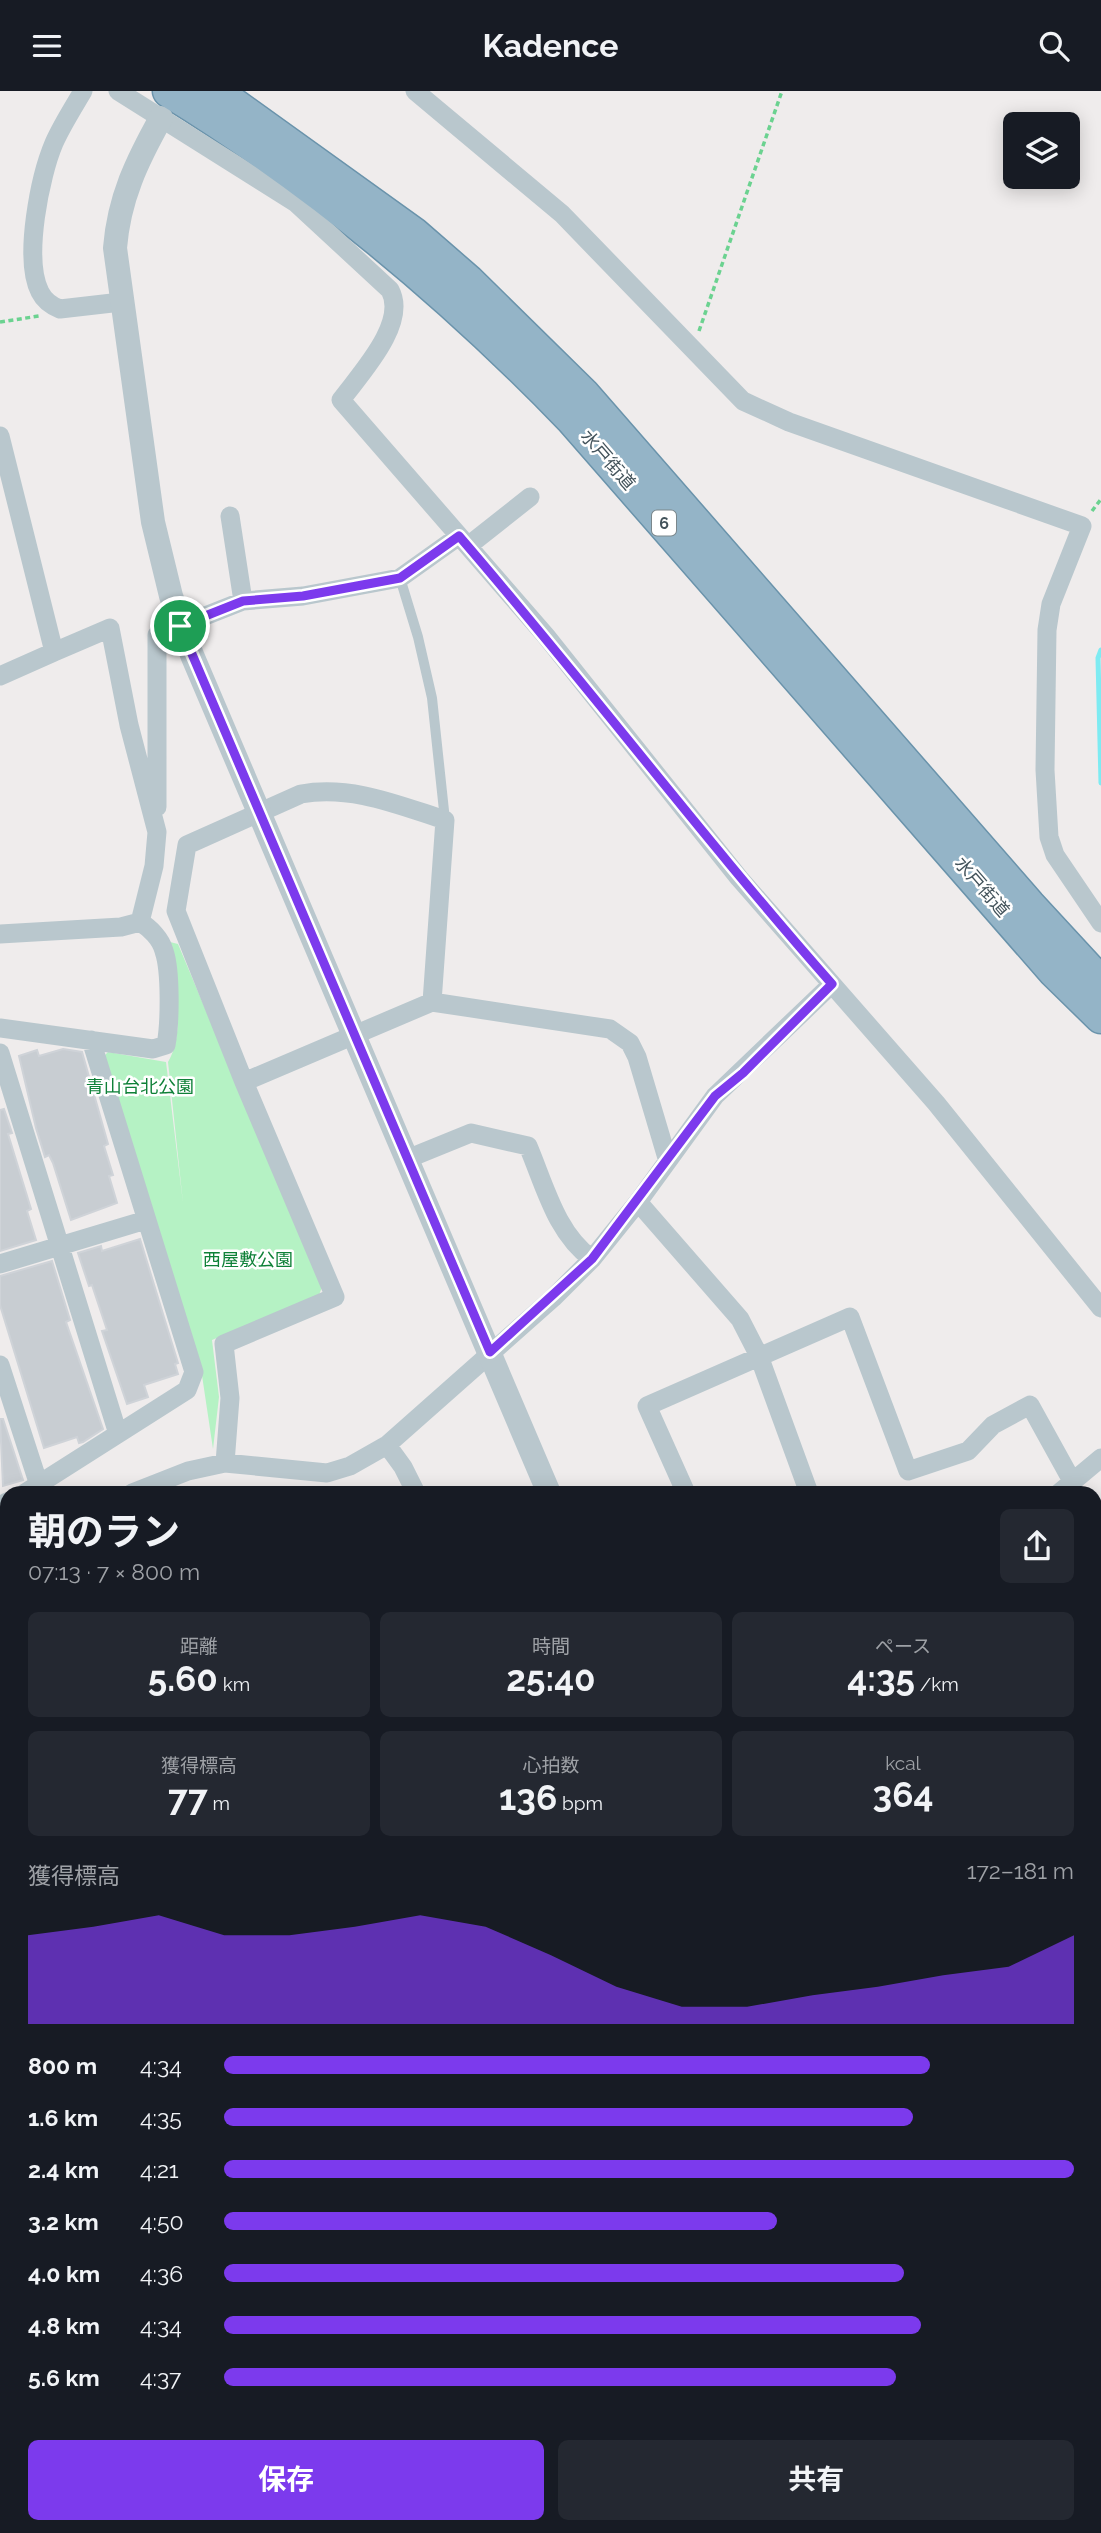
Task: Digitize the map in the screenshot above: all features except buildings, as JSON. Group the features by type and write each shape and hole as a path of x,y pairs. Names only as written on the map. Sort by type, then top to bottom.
{"highway":[{"name":"水戸街道","path":"215,91 414,234 467,281 584,395 1029,905 1101,983"},
{"name":"水戸街道","path":"165,105 340,208 449,299 519,364 571,418 1055,971 1101,1017"}],"street":[{"path":"83,91 54,144 38,194 34,269 40,292 51,305 69,311 121,302"},
{"path":"118,91 165,105 296,204 390,289 397,306 393,319 374,357 341,400 583,681 739,878 972,1146 1101,1308"},
{"path":"415,91 562,214 743,401 764,412 1082,526 1051,604 1047,630 1045,770 1049,837 1055,855 1101,923"},
{"path":"165,105 128,181 117,220 115,248 153,522 180,626 546,1486"},
{"path":"0,436 54,652"},
{"path":"140,922 153,866 157,832 157,635 243,601 303,596 400,578 530,497"},
{"path":"230,516 243,601"},
{"path":"0,676 110,628 129,725 157,832"},
{"path":"225,1464 230,1398 224,1344 335,1297 244,1082 176,911 187,845 301,794 320,791 362,794 445,820 432,1002"},
{"path":"0,934 121,927 140,922 150,928 164,951 170,1025 166,1045 153,1048 0,1028"},
{"path":"150,1486 188,1471 225,1464 303,1473 327,1473 350,1466 387,1445 592,1259 638,1202 667,1158 715,1096 743,1073 832,984"},
{"path":"244,1082 432,1002 610,1029 630,1043 637,1056 667,1158"},
{"path":"37,1486 187,1390 194,1372 90,1040"},
{"path":"0,1053 118,1434"},
{"path":"407,1159 471,1133 528,1146 563,1229 575,1247 592,1259"},
{"path":"638,1202 740,1319 759,1356 806,1486"},
{"path":"0,1264 146,1220"},
{"path":"683,1486 647,1406 850,1317 908,1471 968,1451 993,1425 1030,1405 1065,1486"},
{"path":"0,1365 31,1486"},
{"path":"387,1445 412,1486"},
{"path":"1066,1486 1101,1458"},
{"path":"303,1473 308,1486"}],"lane":[{"path":"400,578 418,637 432,698 445,820"}],"path":[{"path":"693,349 782,91"},
{"path":"0,322 37,317 51,305"}],"green space":[{"name":"西屋敷公園","path":"170,942 178,944 322,1287 319,1295 212,1340 219,1397 213,1449 200,1362 101,1059 108,1052 166,1062 183,1203 168,1062 174,1049 178,1020"}],"waterway":[{"path":"1101,650 1098,658 1101,783"}],"route":[{"path":"459,536 583,681 739,878 832,984 743,1073 715,1096 667,1158 638,1202 592,1259 553,1298 490,1352 354,1036 180,626 243,601 303,596 400,578 459,536"}],"park label":[{"name":"青山台北公園","path":"140,1087"}]}
